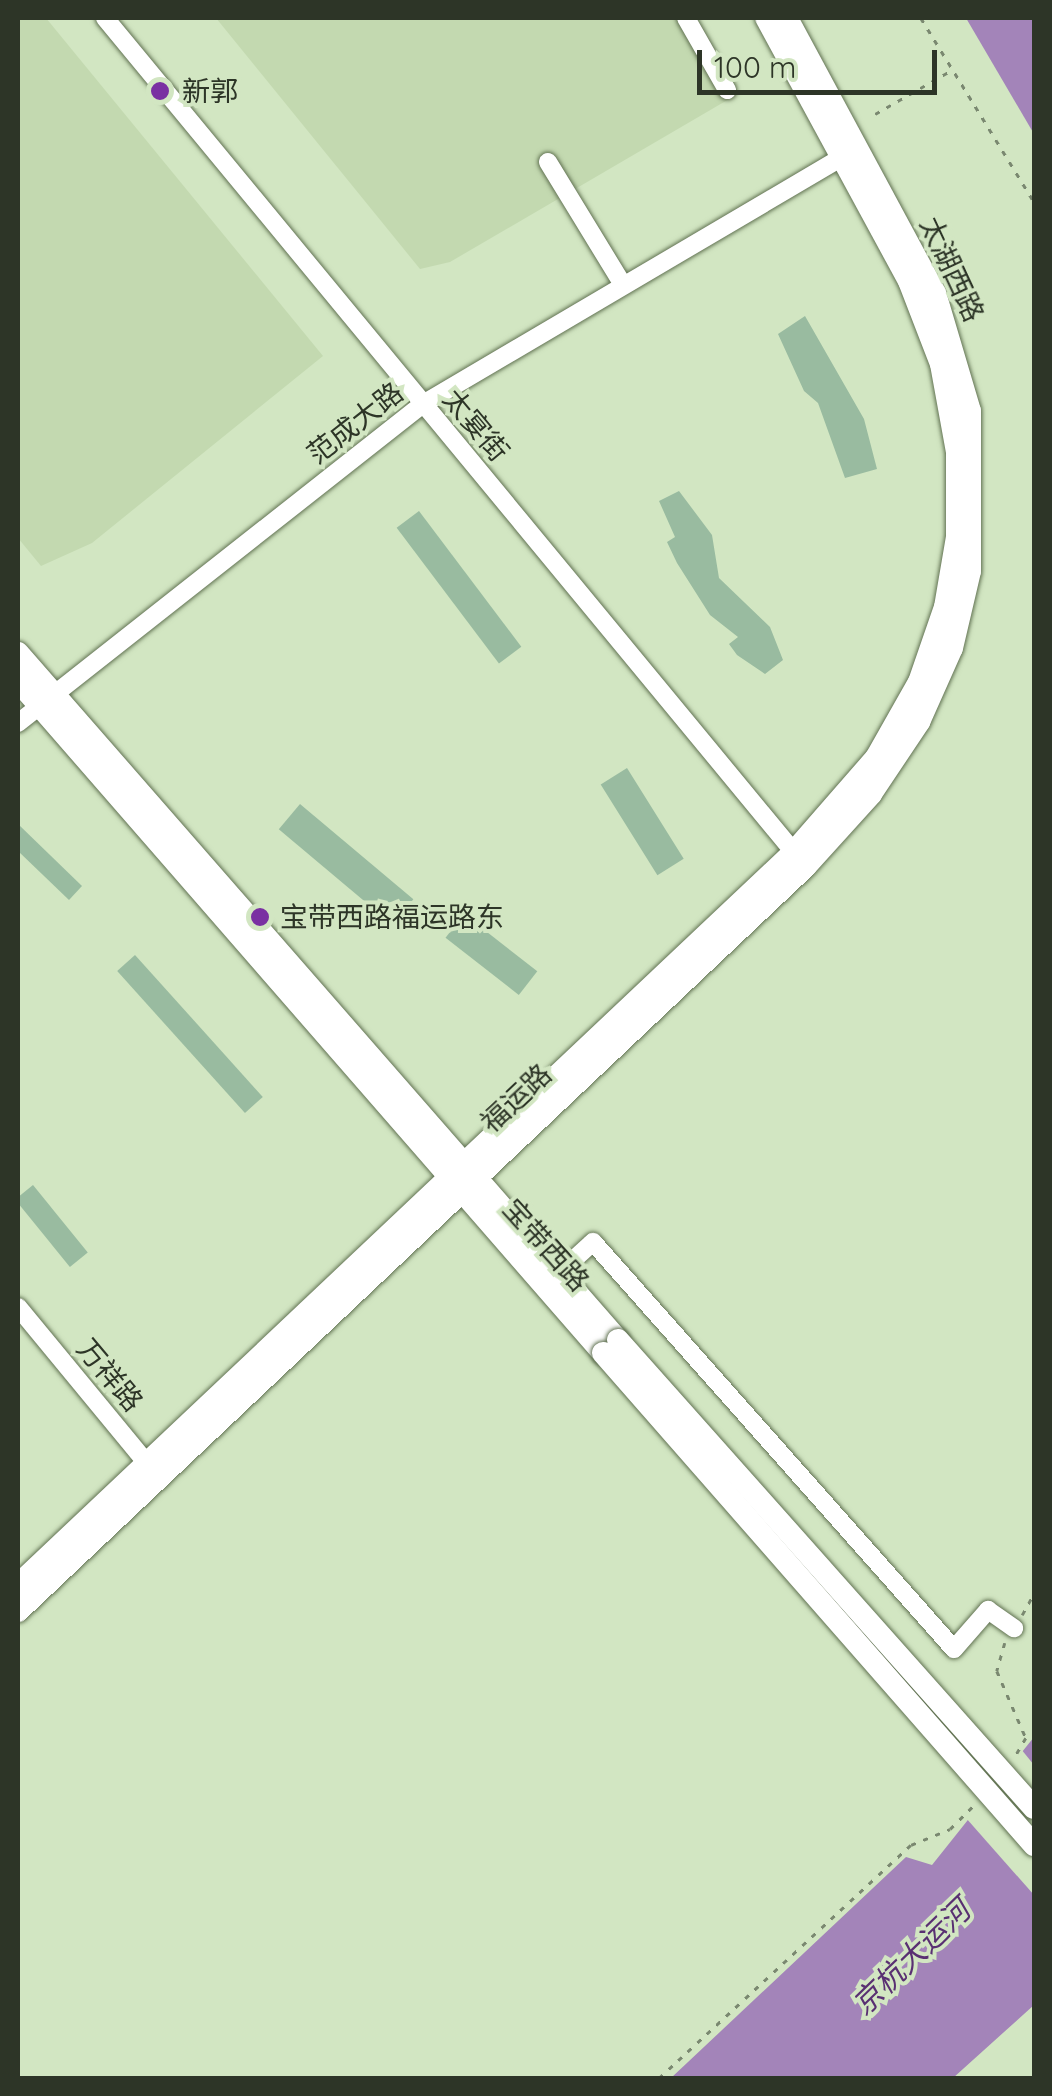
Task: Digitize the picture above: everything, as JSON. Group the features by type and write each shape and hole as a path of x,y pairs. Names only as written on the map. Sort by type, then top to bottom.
{"main road":[{"name":"太湖西路","path":"766,18 935,293 959,359 974,451 962,570"},
{"name":"太湖西路","path":"787,18 850,152"},
{"name":"福运路","path":"18,1611 153,1470 881,782 920,722 952,648 962,570"},
{"name":"宝带西路","path":"18,653 47,702 610,1346 1034,1845"},
{"name":"宝带西路","path":"18,681 47,702"},
{"name":"宝带西路","path":"461,1177 559,1273 610,1346 1034,1808"},
{"name":"福运路","path":"18,1585 153,1470"}],"street":[{"name":"太宴街","path":"105,18 800,860"},
{"path":"686,18 727,90"},
{"name":"范成大路","path":"18,723 423,404 850,152"},
{"path":"548,162 624,286"},
{"path":"559,1273 593,1242 954,1649 988,1610 1014,1628"},
{"name":"万祥路","path":"18,1307 153,1470"}],"path":[{"path":"921,18 1034,202"},
{"path":"875,114 952,70"},
{"path":"1005,1769 1026,1738 997,1671 1014,1628 1034,1593"},
{"path":"659,2078 911,1845 950,1829 982,1795"}],"shaded area":[{"path":"18,18 46,18 323,356 92,543 41,566 18,538"},
{"path":"216,18 692,18 736,95 450,262 420,269"}],"water":[{"path":"966,18 1034,18 1034,134"},
{"name":"京杭大运河","path":"1034,1737 1034,2005 953,2078 671,2078 906,1857 932,1865"}],"pier":[{"path":"1021,1749 1034,1765 1034,1895 966,1818"}],"building":[{"path":"805,316 864,419 877,469 845,478 818,403 804,391 778,334"},
{"path":"679,491 712,535 719,578 770,627 783,660 765,674 737,655 729,644 738,637 710,615 667,542 675,537 659,501"},
{"path":"419,511 521,647 499,664 397,528"},
{"path":"627,768 684,859 657,875 601,784"},
{"path":"300,804 413,899 392,924 279,829"},
{"path":"18,824 82,886 69,900 18,851"},
{"path":"464,914 537,971 519,995 446,938"},
{"path":"135,955 263,1097 245,1113 117,971"},
{"path":"33,1185 88,1253 70,1267 18,1203 18,1197"}],"place":[{"name":"新郭","path":"160,91"},
{"name":"宝带西路福运路东","path":"260,917"}]}
